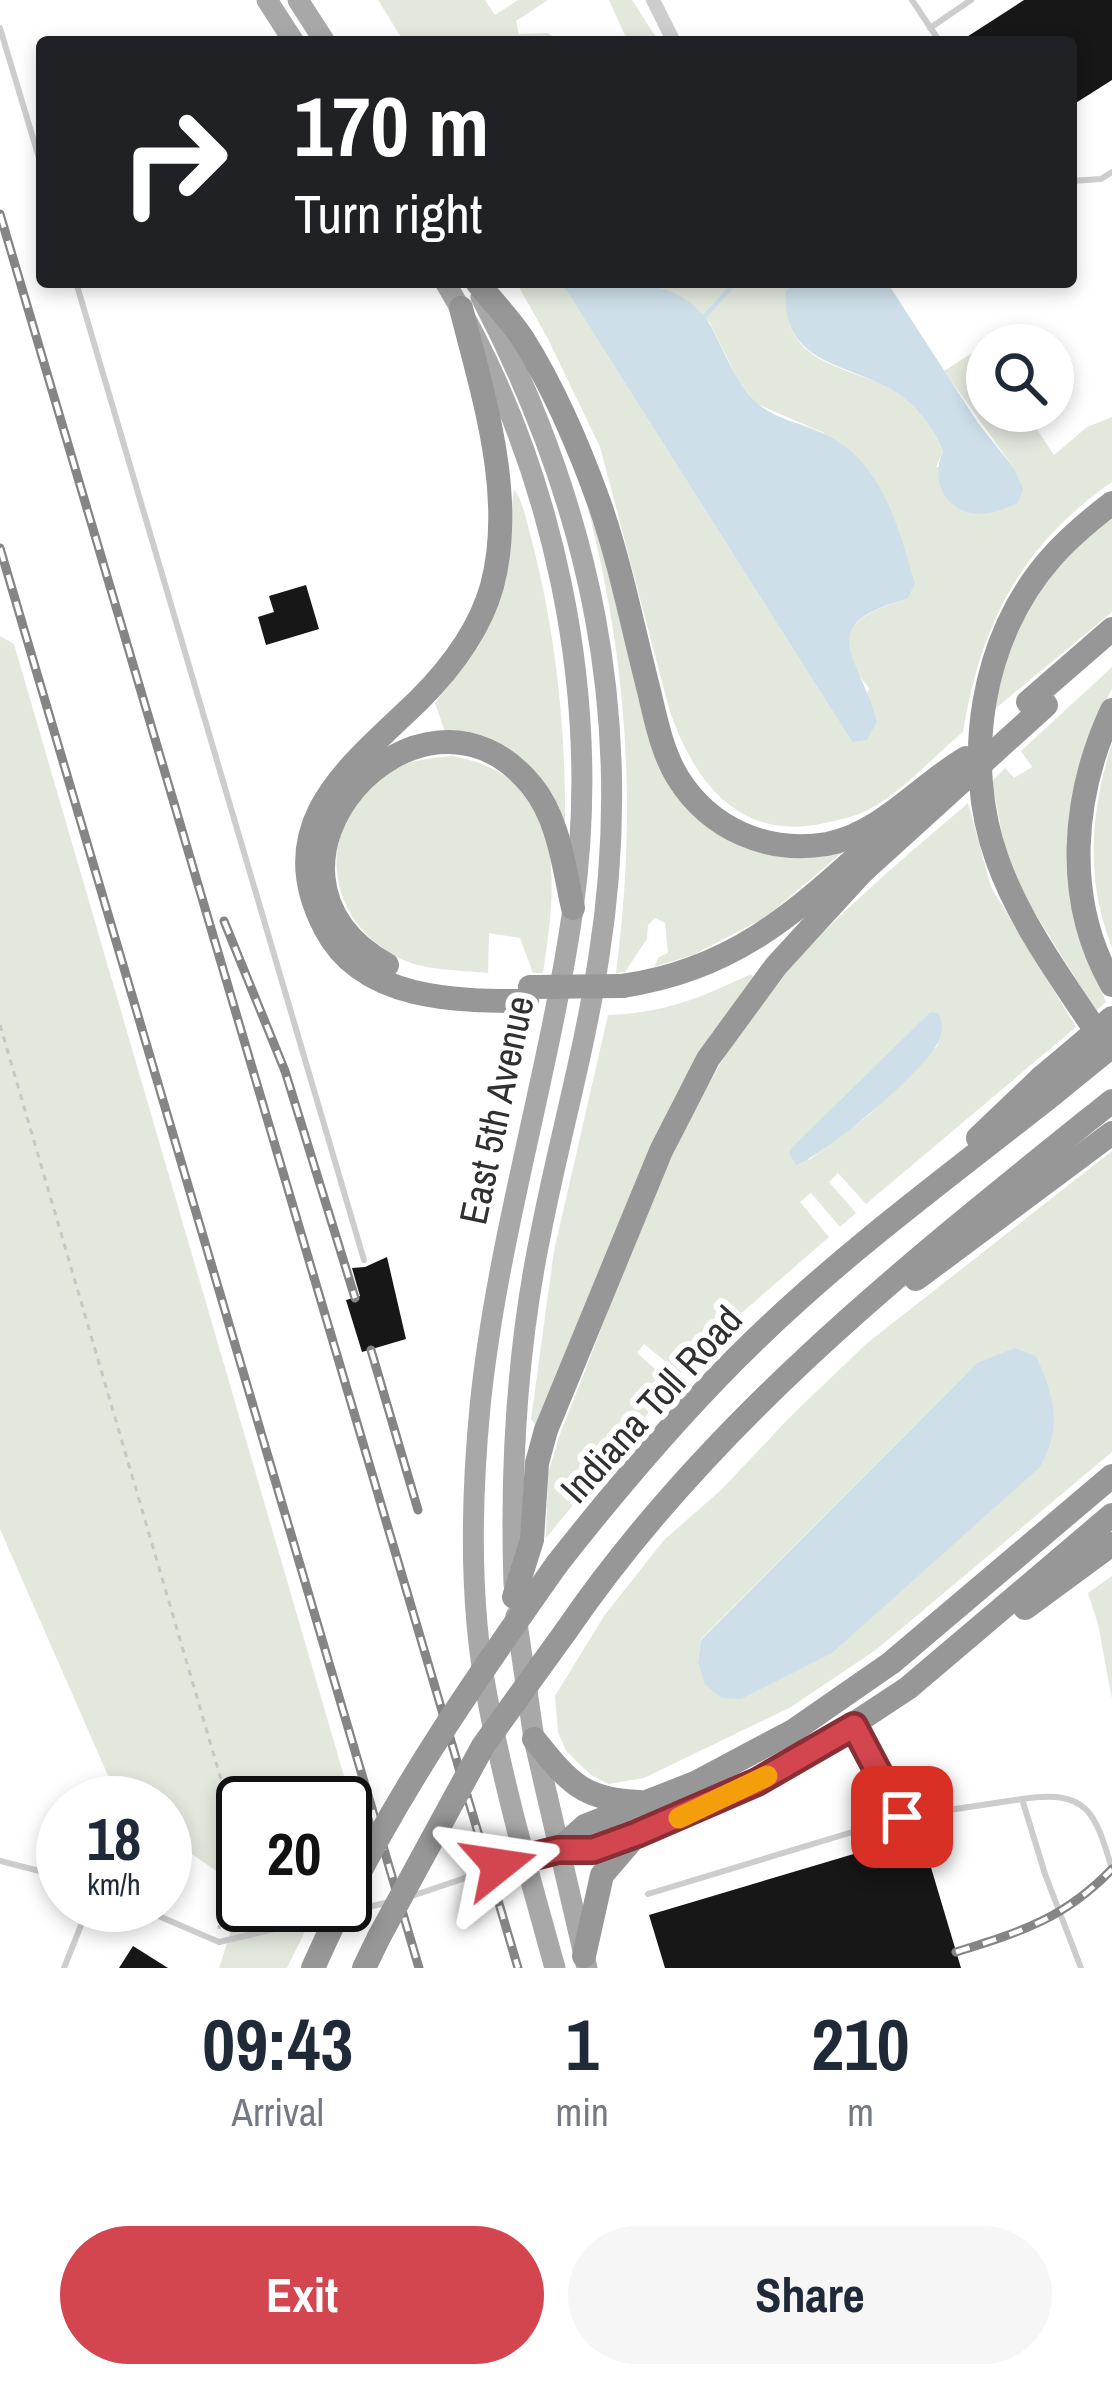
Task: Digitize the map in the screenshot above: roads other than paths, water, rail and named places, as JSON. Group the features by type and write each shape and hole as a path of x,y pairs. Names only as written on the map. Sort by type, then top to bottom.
{"highway":[{"path":"480,288 523,338 571,431 606,524 661,739 675,774 716,820 749,838 802,846 831,843 882,820 932,778 1112,649"},
{"path":"460,308 496,470 497,548 492,586 476,627 452,664 351,764 321,805 309,843 309,887 335,944 364,971 386,983 440,997 675,991 745,964 832,902"},
{"path":"1112,503 1048,561 1022,599 986,689 981,726 982,782 998,861 1019,907 1112,1056"},
{"path":"620,994 737,951 805,905 857,866 1037,704 1112,629"},
{"path":"1112,710 1087,775 1078,855 1090,934 1112,985"},
{"path":"529,994 439,981 392,968 372,957 340,923 325,880 324,856 335,813 362,776 406,751 462,745 491,753 533,787 548,812 573,908"},
{"path":"514,1597 532,1540 535,1481 546,1430 682,1105 741,1010 857,866 966,758"},
{"path":"1047,1086 1112,1018"},
{"name":"Indiana Toll Road","path":"372,1850 439,1733 557,1564 620,1484 743,1351 831,1270 1047,1086 1112,1046"},
{"path":"1096,1135 1112,1101"},
{"name":"Indiana Toll Road","path":"364,1968 483,1747 656,1513 786,1374 855,1311 928,1273 1096,1135"},
{"path":"558,1850 585,1826 747,1758 793,1731 891,1663 1112,1476"},
{"path":"525,1858 558,1850 593,1850 637,1834 757,1782 854,1726 961,1645 1112,1515"},
{"path":"961,1645 1007,1621 1112,1544"},
{"path":"854,1726 849,1717 852,1708 908,1667 1010,1577 1027,1551"},
{"path":"534,1739 569,1782 585,1792 614,1801 647,1802"},
{"path":"586,1962 602,1875 637,1834"},
{"name":"Indiana Toll Road","path":"313,1968 330,1932"}],"main road":[{"path":"267,0 290,36"},
{"path":"298,0 321,36"},
{"name":"East 5th Avenue","path":"448,288 500,385 526,453 560,578 572,654 580,784 573,908 491,1322 476,1497 477,1613 486,1692 555,1968"},
{"name":"East 5th Avenue","path":"478,288 543,425 569,503 601,650 611,781 599,957 540,1235 516,1419 514,1597 534,1739 586,1962"}],"street":[{"path":"653,0 671,36"}],"lane":[{"path":"912,0 934,36"},
{"path":"930,28 971,0"},
{"path":"0,28 36,148"},
{"path":"1077,181 1101,179 1112,172"},
{"path":"78,288 364,1260"},
{"path":"854,1726 902,1817"},
{"path":"648,1894 902,1817 1068,1796 1099,1824 1112,1869"},
{"path":"1022,1799 1081,1968"},
{"path":"192,1930 219,1942 399,1900 525,1858"},
{"path":"0,1861 36,1870"},
{"path":"64,1968 78,1932"}],"waterway":[{"path":"704,317 731,288"}],"railway":[{"path":"0,214 518,1968"},
{"path":"0,548 419,1968"},
{"path":"224,921 285,1071 355,1298"},
{"path":"371,1350 418,1510"},
{"path":"956,1952 1058,1912 1112,1869"}]}
